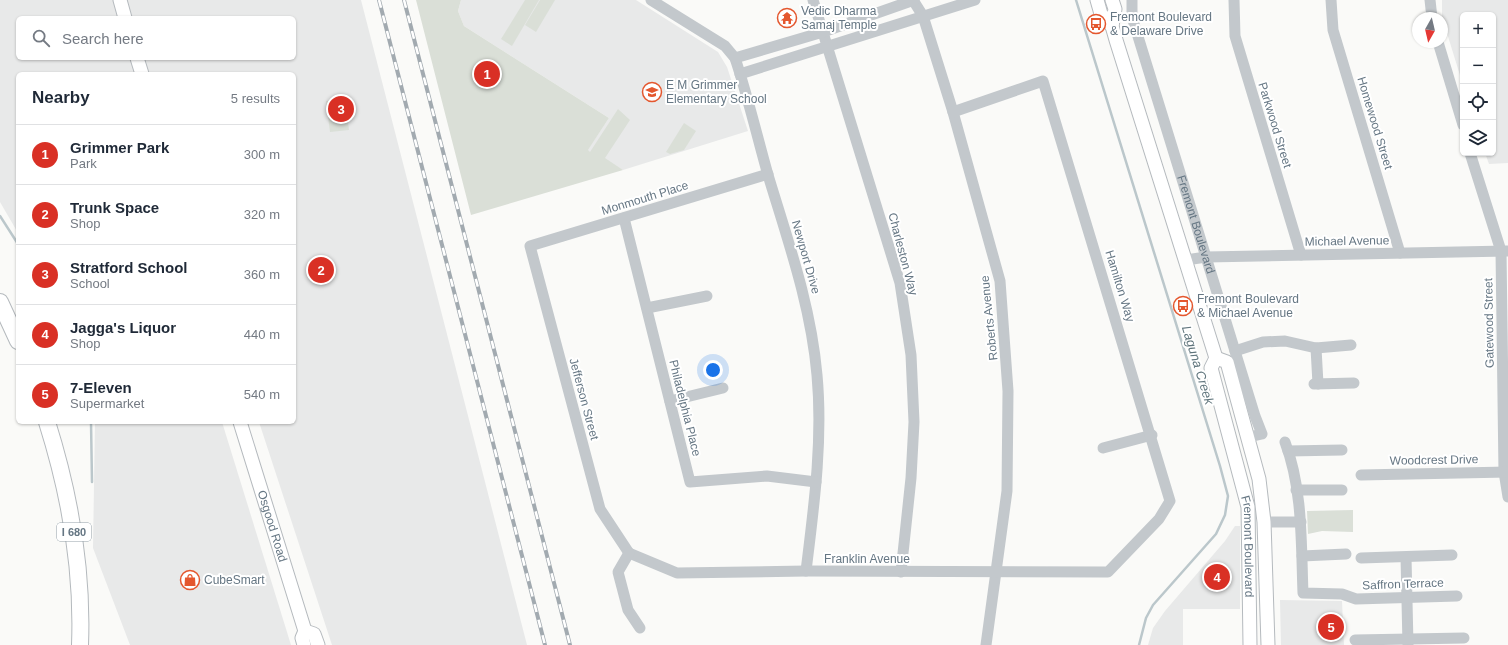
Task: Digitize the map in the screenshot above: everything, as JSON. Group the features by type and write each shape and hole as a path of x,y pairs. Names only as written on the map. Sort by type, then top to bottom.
{"highway":[{"path":"0,302 16,337"},
{"name":"I 680","path":"48,424 65,485 74,532 79,584 80,645"}],"main road":[{"path":"120,0 124,16"},
{"name":"Fremont Boulevard","path":"1097,0 1101,14 1112,26 1145,138 1186,260 1216,358 1211,368 1248,507 1250,645"},
{"name":"Fremont Boulevard","path":"1112,0 1115,9 1112,26"},
{"path":"138,60 141,72"},
{"name":"Fremont Boulevard","path":"1216,358 1227,362 1259,479 1264,522 1268,645"},
{"name":"Osgood Road","path":"241,424 305,631 302,638 304,645"},
{"name":"Osgood Road","path":"305,631 314,634 318,645"}],"street":[{"name":"Newport Drive","path":"651,0 725,46 735,58 768,174 801,281 811,332 817,375 819,421 816,482 806,571"},
{"name":"Charleston Way","path":"813,0 900,284 911,355 914,422 911,478 901,572"},
{"path":"735,58 823,32 914,0"},
{"name":"Roberts Avenue","path":"914,0 923,16 953,112 1000,281 1008,391 1007,491 986,645"},
{"path":"740,74 975,0"},
{"name":"Fremont Boulevard","path":"1132,0 1132,17 1255,416 1262,431 1262,434 1249,438"},
{"name":"Parkwood Street","path":"1234,0 1235,36 1301,255"},
{"name":"Homewood Street","path":"1331,0 1333,30 1400,253"},
{"path":"1430,0 1431,12"},
{"path":"1440,48 1461,120"},
{"name":"Hamilton Way","path":"953,112 1044,81 1152,435 1170,501 1159,519 1108,572"},
{"name":"Gatewood Street","path":"1471,156 1504,251 1506,472 1508,497"},
{"name":"Monmouth Place","path":"530,246 768,174"},
{"name":"Philadelphia Place","path":"624,218 690,482 767,476 816,482"},
{"name":"Jefferson Street","path":"530,246 600,509 629,553"},
{"name":"Michael Avenue","path":"1186,260 1206,257 1504,251"},
{"path":"647,308 707,296"},
{"path":"1235,351 1263,342 1285,341 1316,348 1351,345"},
{"path":"1316,348 1316,384 1354,383"},
{"path":"670,401 723,388"},
{"path":"1103,448 1152,435"},
{"path":"1342,450 1286,446 1296,490 1301,522 1302,556 1346,554"},
{"name":"Woodcrest Drive","path":"1361,475 1506,472"},
{"path":"1296,490 1342,490"},
{"path":"1264,522 1301,522"},
{"path":"629,553 618,572 628,610 640,628"},
{"name":"Franklin Avenue","path":"629,553 677,573 806,571 996,573 1108,572"},
{"path":"1361,558 1452,555"},
{"name":"Saffron Terrace","path":"1302,556 1303,593 1342,594 1356,599 1457,596"},
{"path":"1406,557 1408,642"},
{"path":"1355,640 1408,642 1464,638"}],"shaded area":[{"path":"0,0 361,0 527,645 332,645 260,424 296,424 296,72 16,72 16,230 0,202"},
{"path":"416,0 461,0 458,11 464,26 609,118 588,150 590,152 618,109 630,120 605,158 623,170 471,215"},
{"name":"E M Grimmer Elementary School","path":"461,0 636,0 718,52 727,67 748,131 623,170 587,151 609,118 464,26 458,11"},
{"path":"525,0 539,0 512,46 501,39"},
{"path":"540,0 555,0 536,32 525,25"},
{"path":"1442,0 1508,0 1508,163 1489,164 1486,156 1496,156 1496,12 1460,12 1460,75 1448,36 1448,12 1442,12"},
{"path":"345,98 349,130 330,132 326,101"},
{"path":"684,123 696,131 684,150 670,154 666,152"},
{"path":"95,424 223,424 291,645 130,645 93,548"},
{"path":"1353,510 1353,532 1322,531 1308,534 1307,511"},
{"path":"1235,526 1240,526 1240,609 1183,609 1183,645 1148,645 1153,628 1165,611 1225,541"},
{"path":"1280,600 1342,601 1344,645 1281,645"}],"waterway":[{"name":"Laguna Creek","path":"1076,0 1228,496 1225,515 1216,534 1153,605 1146,618 1139,645"},
{"path":"0,216 16,241"},
{"path":"91,424 92,482"}],"railway":[{"path":"379,0 545,645"},
{"path":"404,0 570,645"}],"place":[{"name":"Vedic Dharma Samaj Temple","path":"787,18"},
{"name":"Fremont Boulevard & Delaware Drive","path":"1096,24"},
{"name":"Grimmer Park","path":"487,74"},
{"name":"E M Grimmer Elementary School","path":"652,92"},
{"name":"Stratford School","path":"341,109"},
{"name":"Trunk Space","path":"321,270"},
{"name":"Fremont Boulevard & Michael Avenue","path":"1183,306"},
{"name":"Jagga's Liquor","path":"1217,577"},
{"name":"CubeSmart","path":"190,580"},
{"name":"7-Eleven","path":"1331,627"}]}
